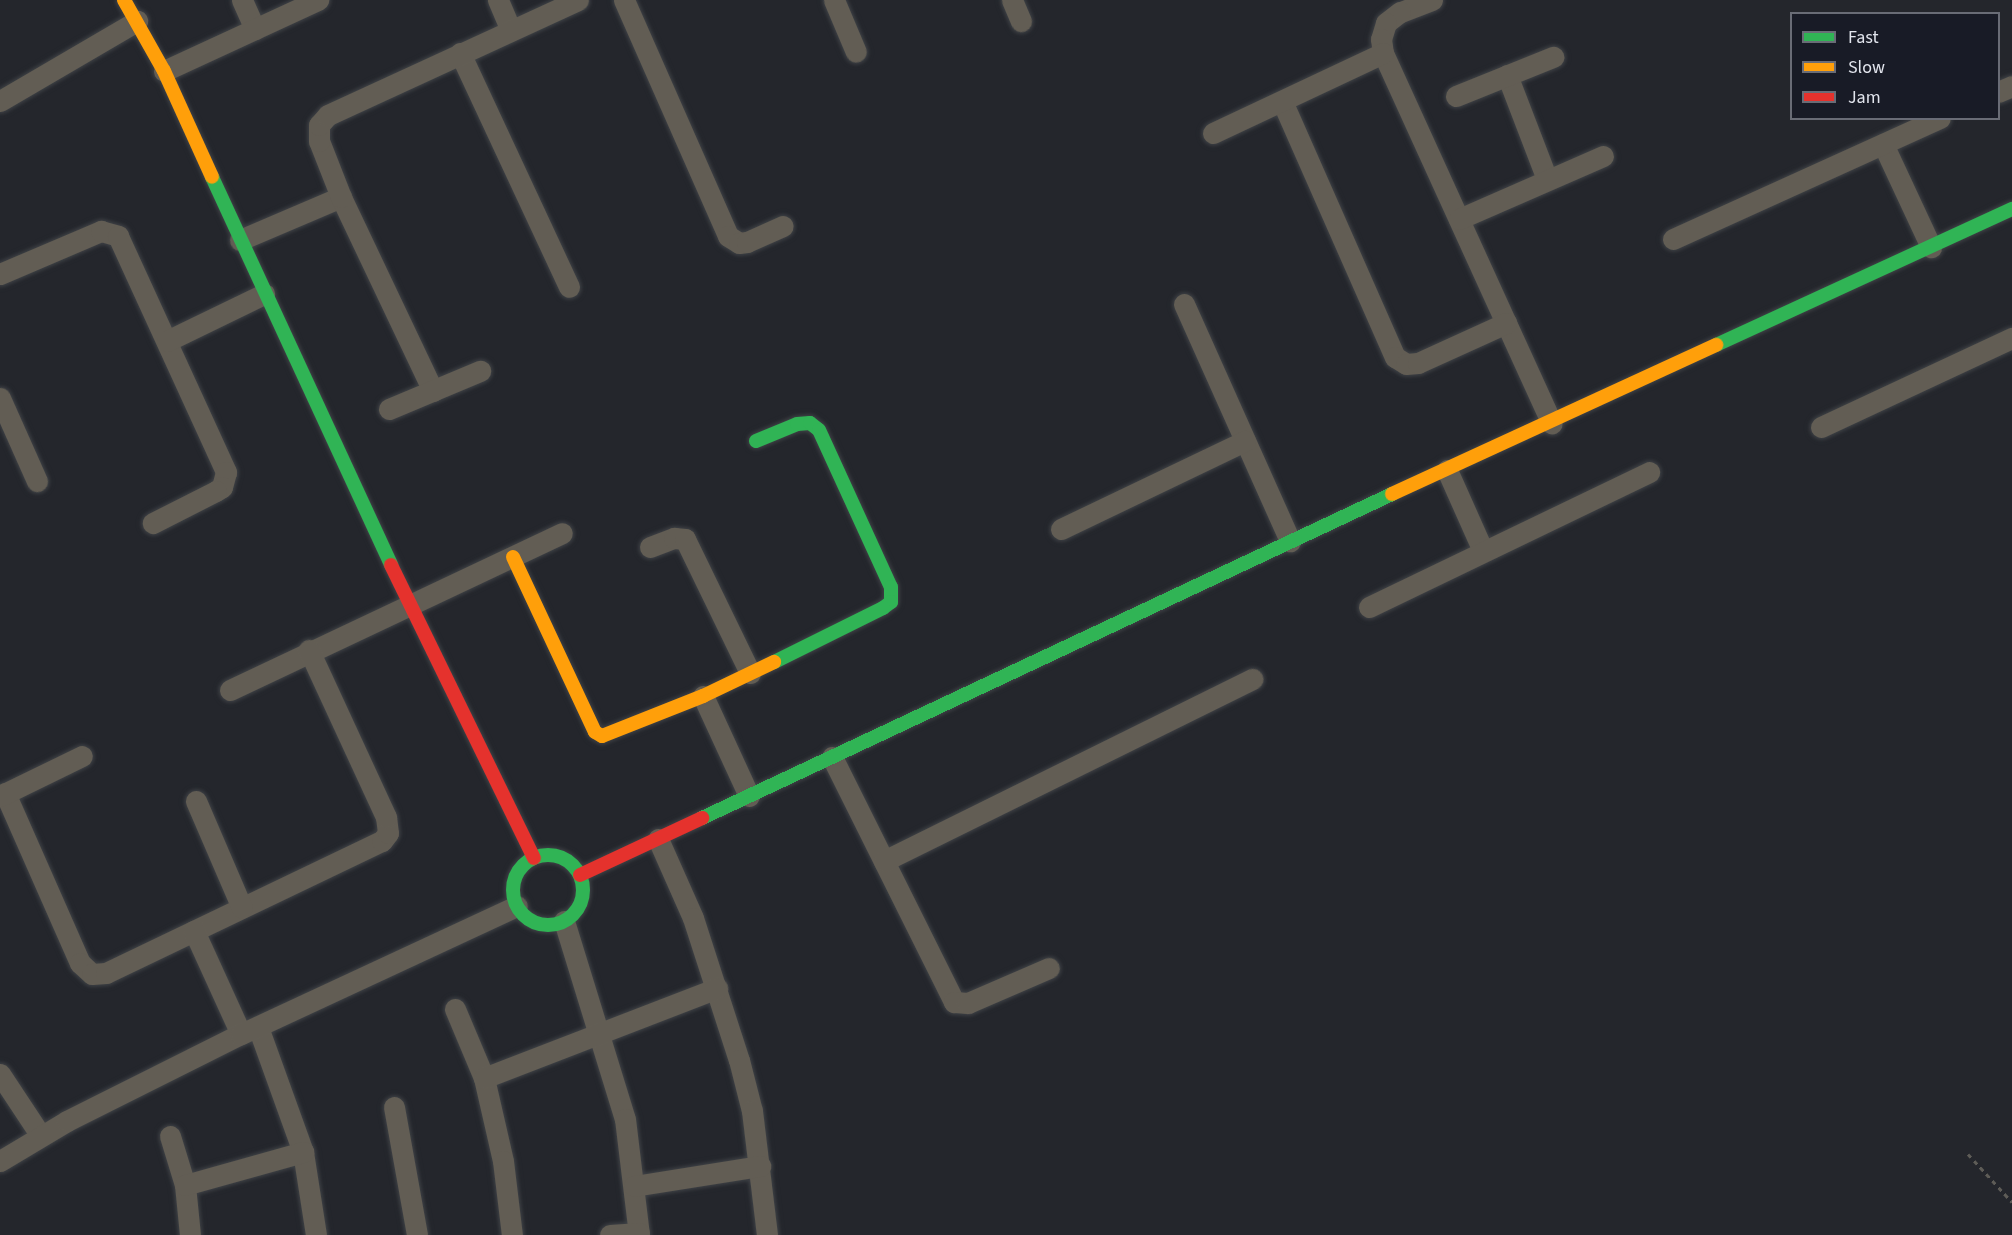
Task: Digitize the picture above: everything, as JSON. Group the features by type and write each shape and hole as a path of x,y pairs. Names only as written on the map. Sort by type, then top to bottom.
{"main road":[{"path":"124,0 164,72 264,294 534,858"},
{"path":"580,875 1290,541 1552,423 2012,209"},
{"path":"513,557 595,732 611,736 703,696 883,608 892,595 819,430 810,423 797,424 756,441"},
{"path":"544,855 565,860 580,875 582,896 579,907 564,921 537,923 517,906 514,884 518,873 534,858 544,855"}],"street":[{"path":"242,0 255,29"},
{"path":"164,72 318,0"},
{"path":"498,0 511,30"},
{"path":"433,391 342,197 319,141 319,125 328,115 578,0"},
{"path":"624,0 728,236 739,243 747,242 783,226"},
{"path":"834,0 856,52"},
{"path":"1012,0 1021,21"},
{"path":"1432,0 1400,12 1386,23 1381,39 1383,53 1552,423"},
{"path":"0,101 137,21"},
{"path":"460,53 569,287"},
{"path":"1213,133 1383,53"},
{"path":"1456,96 1553,57"},
{"path":"1507,75 1547,178"},
{"path":"1282,101 1395,357 1406,364 1418,363 1506,323"},
{"path":"1673,239 1936,120"},
{"path":"1883,144 1931,247"},
{"path":"1459,219 1547,178 1603,156"},
{"path":"240,240 342,197"},
{"path":"0,274 110,231 118,236 167,341 226,479 216,491 153,523"},
{"path":"167,341 264,294"},
{"path":"1184,304 1290,541"},
{"path":"1821,427 2012,338"},
{"path":"389,409 480,371"},
{"path":"0,398 37,481"},
{"path":"1061,529 1245,441"},
{"path":"1447,470 1483,551"},
{"path":"1369,607 1649,472"},
{"path":"230,690 309,650 411,605 562,533"},
{"path":"650,547 674,538 685,539 750,673"},
{"path":"82,756 3,794 80,963 92,974 106,974 382,841 388,833 386,817 309,650"},
{"path":"884,861 1252,679"},
{"path":"703,696 749,795"},
{"path":"832,757 954,1002 968,1003 1049,968"},
{"path":"196,801 242,908"},
{"path":"658,839 693,918 717,988 749,1101 760,1166 767,1235"},
{"path":"0,1161 41,1136 249,1031 517,906"},
{"path":"564,921 625,1119 639,1234 610,1235"},
{"path":"194,931 249,1031 303,1152 316,1235"},
{"path":"484,1078 717,988"},
{"path":"455,1009 484,1078 502,1161 512,1235"},
{"path":"0,1074 41,1136"},
{"path":"394,1107 417,1235"},
{"path":"170,1136 185,1185 190,1235"},
{"path":"185,1185 303,1152"},
{"path":"634,1186 760,1166"}],"path":[{"path":"1968,1154 2012,1202"}],"traffic: fast":[{"path":"212,177 391,565"},
{"path":"1716,345 2012,209"},
{"path":"756,441 797,424 810,423 819,430 891,587 891,602 883,608 774,662"},
{"path":"702,818 1392,494"},
{"path":"548,855 561,858 573,865 580,877 583,890 580,903 573,915 561,922 548,925 535,922 523,915 516,903 513,890 516,877 523,865 535,858 548,855"}],"traffic: slow":[{"path":"124,0 164,71 212,177"},
{"path":"1392,494 1716,345"},
{"path":"513,557 595,732 602,736 703,696 774,662"}],"traffic: jam":[{"path":"391,565 534,858"},
{"path":"580,875 702,818"}]}
